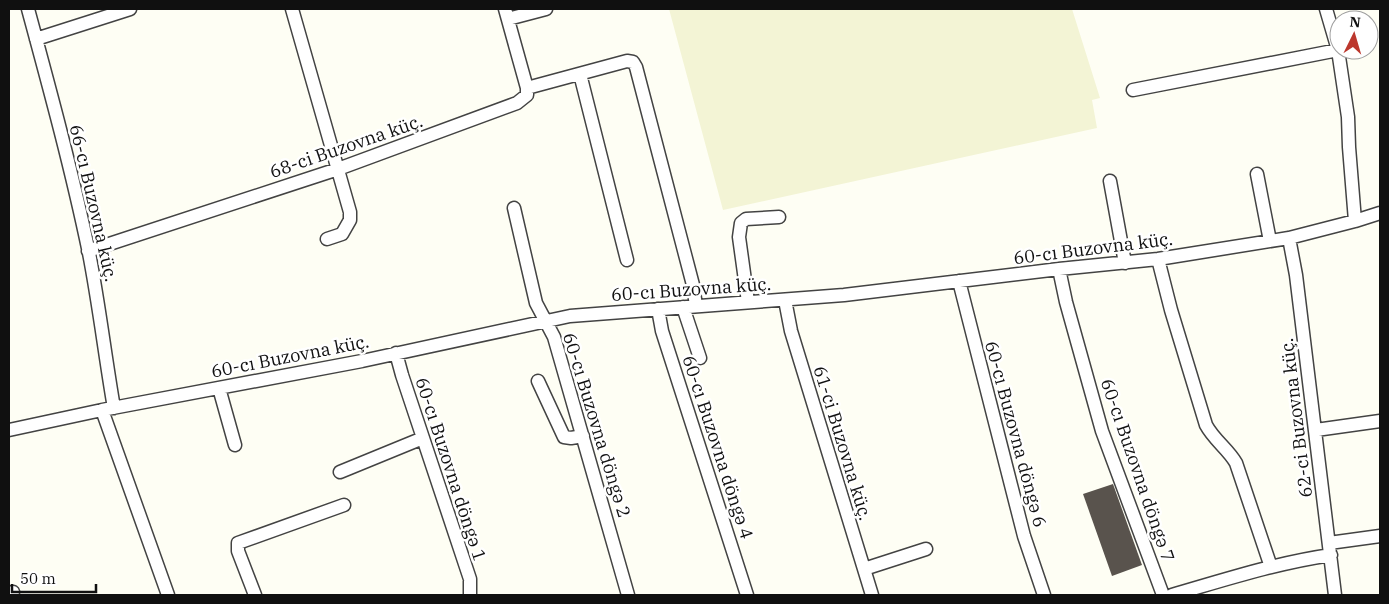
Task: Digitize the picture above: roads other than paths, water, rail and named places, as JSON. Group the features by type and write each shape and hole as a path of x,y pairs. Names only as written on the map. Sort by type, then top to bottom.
{"street":[{"name":"66-cı Buzovna küç.","path":"28,9 67,155 88,251 98,302 108,409 168,595"},
{"path":"36,39 130,9"},
{"path":"292,9 350,212 350,220 342,234 326,239"},
{"path":"546,9 507,14 528,88 627,61 633,62 636,67 693,285 690,307 700,358"},
{"path":"1133,90 1329,52"},
{"path":"1339,60 1348,117 1355,221"},
{"path":"580,74 627,260"},
{"name":"68-ci Buzovna küç.","path":"88,251 338,169 517,103 527,94 528,88"},
{"path":"1257,174 1270,241"},
{"path":"1110,181 1125,263"},
{"name":"60-cı Buzovna döngə 2","path":"514,208 536,303 554,337 628,595"},
{"name":"60-cı Buzovna küç.","path":"9,430 396,353 545,321 590,314 844,295 1158,259 1289,238 1380,213"},
{"path":"748,302 739,237 741,223 746,219 779,217"},
{"name":"62-ci Buzovna küç.","path":"1289,238 1296,274 1336,595"},
{"path":"1158,259 1171,310 1206,425 1215,439 1232,456 1236,463 1271,567"},
{"name":"60-cı Buzovna döngə 7","path":"1059,269 1066,302 1102,431 1163,595"},
{"name":"60-cı Buzovna döngə 6","path":"959,281 1022,527 1044,595"},
{"name":"61-ci Buzovna küç.","path":"785,300 790,331 872,595"},
{"name":"60-cı Buzovna döngə 4","path":"658,309 662,331 747,595"},
{"name":"60-cı Buzovna döngə 1","path":"396,353 470,579 470,595"},
{"path":"538,381 564,437 583,436"},
{"path":"219,388 235,445"},
{"path":"1316,430 1380,421"},
{"path":"340,472 423,438"},
{"path":"255,595 238,551 238,543 344,505"},
{"path":"1172,595 1380,536"},
{"path":"864,569 926,549"}]}
